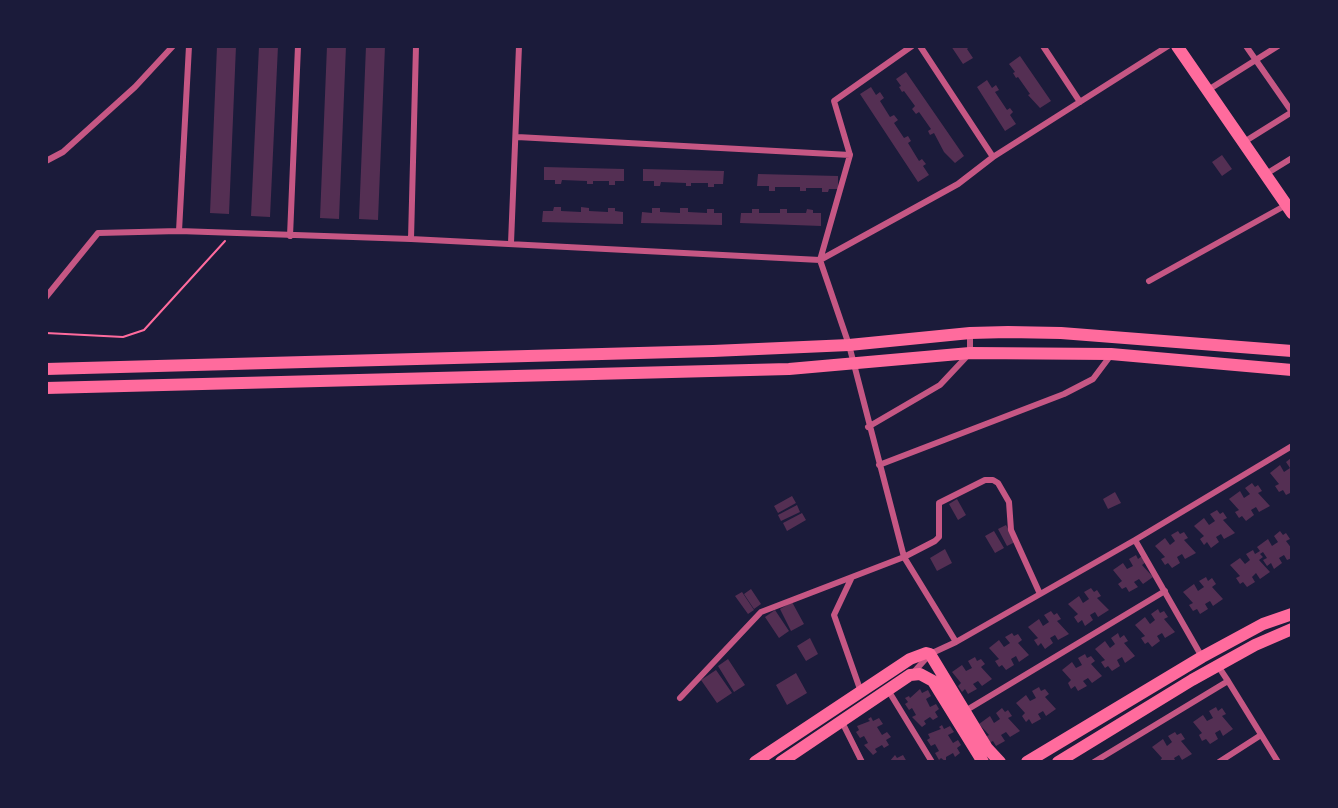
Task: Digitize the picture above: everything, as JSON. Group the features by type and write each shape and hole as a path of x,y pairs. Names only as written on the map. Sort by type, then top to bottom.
{"main road":[{"path":"1177,46 1265,174 1290,206"},
{"path":"46,369 849,345 970,333 1061,333 1292,351"},
{"path":"46,388 789,369 970,353 1111,354 1292,370"},
{"path":"1027,762 1202,657 1263,624 1292,614"},
{"path":"1058,762 1218,666 1292,629"},
{"path":"755,762 915,656 930,654 987,748 1000,762"},
{"path":"781,762 910,675 925,675 933,681 983,762"}],"street":[{"path":"46,161 63,152 135,87 173,46"},
{"path":"179,231 189,46"},
{"path":"290,236 298,46"},
{"path":"411,239 416,46"},
{"path":"511,243 519,46"},
{"path":"912,46 834,100 850,155 820,260 849,345 868,427 904,557 956,642"},
{"path":"921,46 993,157"},
{"path":"1043,46 1080,102"},
{"path":"46,297 98,233 179,231 411,239 820,260 958,184 993,157 1168,46"},
{"path":"1244,143 1292,112 1246,46"},
{"path":"1208,90 1278,46"},
{"path":"517,137 850,155"},
{"path":"1265,174 1292,158"},
{"path":"1149,281 1290,206"},
{"path":"868,427 940,385 970,353 970,333"},
{"path":"879,465 1064,394 1093,379 1111,354"},
{"path":"501,356 502,375"},
{"path":"910,675 930,654 956,642 1135,540 1292,446"},
{"path":"680,698 761,612 904,557 939,537 939,503 985,480 993,480 1009,502 1011,530 1040,594"},
{"path":"1135,540 1202,657"},
{"path":"851,579 834,615 861,692"},
{"path":"965,712 1166,591"},
{"path":"1218,666 1278,762"},
{"path":"1094,762 1228,681"},
{"path":"888,690 932,762"},
{"path":"842,722 862,762"},
{"path":"1219,762 1261,735"}],"path":[{"path":"46,333 123,337 144,330 233,233"}],"building":[{"path":"217,46 236,46 229,214 210,213"},
{"path":"259,46 278,46 270,217 251,216"},
{"path":"327,46 346,46 339,219 320,218"},
{"path":"366,46 385,46 378,220 359,219"},
{"path":"951,46 970,46 967,49 973,58 963,64"},
{"path":"1020,56 1051,101 1040,108 1028,95 1030,94 1018,77 1016,78 1009,64"},
{"path":"906,72 964,156 955,163 944,152 934,133 930,135 928,131 931,129 919,112 916,114 912,109 915,106 899,87 901,86 896,79"},
{"path":"987,80 992,88 996,85 999,90 995,92 1007,110 1010,108 1013,112 1010,115 1016,124 1005,131 977,87"},
{"path":"871,87 876,95 880,92 884,98 880,101 890,117 894,115 898,120 894,123 904,138 908,136 911,141 908,143 919,161 922,159 926,164 923,166 929,175 918,182 860,94"},
{"path":"1222,155 1232,169 1222,176 1212,162"},
{"path":"544,167 624,169 624,181 615,181 615,185 609,185 609,181 593,181 593,184 587,184 587,181 562,180 561,184 555,184 555,180 544,180"},
{"path":"643,169 724,171 723,184 708,187 708,183 691,183 691,186 686,186 686,183 661,182 660,186 654,186 654,181 643,181"},
{"path":"758,174 838,176 838,189 822,192 822,188 806,188 806,191 800,191 800,187 775,187 775,191 769,191 769,186 757,186"},
{"path":"554,207 561,207 561,211 581,212 581,207 589,208 589,211 608,212 608,208 615,208 615,211 623,212 623,224 542,222 543,211 553,211"},
{"path":"652,208 660,208 660,212 680,213 680,208 688,208 688,212 707,213 707,209 714,209 714,213 722,213 722,225 641,223 642,212 652,213"},
{"path":"752,209 759,209 759,213 780,213 780,209 787,209 787,213 806,213 807,209 813,210 813,213 821,213 821,226 740,223 741,213 752,213"},
{"path":"1291,458 1292,492 1286,495 1283,490 1279,492 1275,486 1279,484 1270,473 1280,465 1284,472 1290,468 1286,462"},
{"path":"1252,483 1255,487 1258,485 1262,491 1258,493 1270,506 1259,512 1256,507 1251,510 1254,515 1246,521 1242,516 1239,518 1235,512 1239,510 1229,499 1240,491 1244,498 1250,494 1245,488"},
{"path":"1115,492 1121,503 1108,509 1103,499"},
{"path":"792,496 796,503 778,513 774,506"},
{"path":"957,499 966,515 958,520 949,504"},
{"path":"797,505 800,512 781,521 778,515"},
{"path":"1217,510 1220,514 1223,512 1227,518 1223,520 1235,533 1224,539 1221,534 1216,537 1219,542 1211,548 1207,542 1204,545 1200,539 1204,536 1194,526 1204,518 1209,525 1215,521 1210,514"},
{"path":"802,513 806,520 787,531 783,523"},
{"path":"1006,525 1015,542 1007,546 998,529"},
{"path":"994,531 1004,548 995,553 985,536"},
{"path":"1178,531 1180,534 1184,532 1188,538 1184,540 1196,553 1185,559 1182,554 1177,557 1180,563 1172,568 1168,563 1165,565 1161,559 1165,557 1155,546 1165,538 1170,545 1175,541 1171,535"},
{"path":"1280,531 1283,535 1286,533 1290,539 1286,541 1292,549 1292,558 1287,560 1284,555 1279,558 1282,563 1274,569 1271,563 1267,566 1263,560 1267,558 1263,552 1260,554 1263,557 1259,560 1270,572 1260,579 1256,573 1252,577 1255,582 1247,587 1243,582 1240,584 1236,578 1240,576 1230,565 1240,558 1245,564 1250,560 1246,554 1253,550 1255,554 1260,551 1257,547 1268,539 1272,546 1278,542 1274,536"},
{"path":"945,549 952,563 937,571 930,558"},
{"path":"1136,555 1138,559 1142,556 1146,562 1142,565 1153,577 1143,584 1139,579 1134,582 1138,587 1129,592 1126,587 1122,589 1118,584 1122,581 1113,570 1123,563 1127,569 1133,566 1129,559"},
{"path":"1206,577 1208,581 1212,578 1216,584 1212,587 1223,599 1213,606 1210,601 1205,604 1208,609 1200,614 1197,609 1193,611 1189,605 1193,603 1183,592 1194,584 1198,591 1204,587 1199,581"},
{"path":"1091,588 1094,592 1097,590 1101,596 1097,598 1109,610 1098,617 1095,612 1090,615 1093,620 1085,626 1082,620 1078,623 1074,617 1078,614 1068,604 1079,596 1083,603 1089,599 1084,592"},
{"path":"751,589 761,604 754,609 744,594"},
{"path":"742,592 754,610 748,614 735,596"},
{"path":"792,602 804,624 791,631 780,609"},
{"path":"1158,609 1160,613 1164,611 1168,617 1164,619 1175,632 1165,638 1162,633 1157,636 1160,641 1152,647 1148,642 1145,644 1141,638 1145,636 1135,625 1145,617 1150,624 1155,620 1151,614"},
{"path":"775,610 789,631 779,638 765,617"},
{"path":"1051,611 1054,615 1057,613 1061,619 1057,621 1069,634 1058,640 1055,635 1050,638 1053,643 1045,649 1041,643 1038,646 1034,640 1038,638 1028,627 1039,619 1043,626 1049,622 1044,615"},
{"path":"1012,633 1014,636 1018,634 1022,640 1018,643 1029,655 1019,662 1016,656 1011,659 1014,665 1006,670 1002,665 999,667 995,661 999,659 989,648 999,640 1004,647 1010,643 1005,637"},
{"path":"1118,633 1120,638 1124,635 1128,641 1124,643 1135,656 1125,663 1122,657 1117,660 1120,666 1112,671 1108,666 1105,668 1101,662 1105,660 1095,649 1105,641 1110,648 1115,644 1111,638"},
{"path":"810,638 818,654 806,661 797,646"},
{"path":"1085,654 1087,658 1091,656 1095,661 1091,664 1102,676 1092,683 1088,678 1083,681 1087,686 1078,691 1075,686 1071,689 1068,683 1071,680 1062,670 1072,662 1076,668 1082,665 1078,658"},
{"path":"975,657 977,661 981,659 985,664 981,667 992,679 982,686 978,681 973,684 977,689 968,694 965,689 962,692 958,686 961,683 952,672 962,665 966,671 972,668 968,661"},
{"path":"728,659 745,685 734,692 718,666"},
{"path":"716,670 732,693 717,703 701,680"},
{"path":"796,673 807,693 787,705 776,685"},
{"path":"1039,687 1041,691 1045,689 1049,694 1045,697 1056,709 1046,716 1043,711 1038,714 1041,719 1032,724 1029,719 1026,722 1022,716 1025,713 1016,703 1026,695 1030,701 1036,698 1032,691"},
{"path":"920,689 922,693 928,690 931,696 926,699 930,707 936,704 939,709 935,712 938,717 933,720 930,717 924,721 926,724 922,727 912,717 916,715 912,708 909,710 905,704 908,702 905,698 909,696 910,698"},
{"path":"1216,707 1218,711 1222,708 1226,714 1222,716 1233,729 1223,736 1220,730 1215,733 1218,739 1210,744 1206,739 1202,741 1199,735 1202,733 1193,722 1203,715 1207,721 1213,718 1209,711"},
{"path":"1002,708 1005,712 1008,710 1012,716 1008,718 1020,731 1010,737 1006,732 1001,735 1005,741 996,746 993,741 989,743 985,737 989,735 979,724 990,716 994,723 1000,719 996,713"},
{"path":"871,717 873,721 879,718 883,724 877,727 882,735 887,732 891,737 886,740 889,745 884,748 882,745 875,749 877,752 873,755 864,745 868,743 864,736 860,738 856,732 859,730 857,726 870,721 868,719"},
{"path":"942,725 944,729 950,726 954,732 948,735 953,743 958,740 961,745 957,748 960,753 955,757 953,753 946,757 946,762 941,758 939,760 935,753 939,751 935,744 931,746 927,740 930,738 928,734 941,729 939,727"},
{"path":"1175,732 1177,735 1181,733 1185,739 1181,741 1192,754 1182,760 1179,755 1174,758 1176,762 1159,762 1162,758 1152,747 1163,739 1167,746 1172,742 1168,736"},
{"path":"895,755 897,758 903,755 907,762 889,762"}]}
